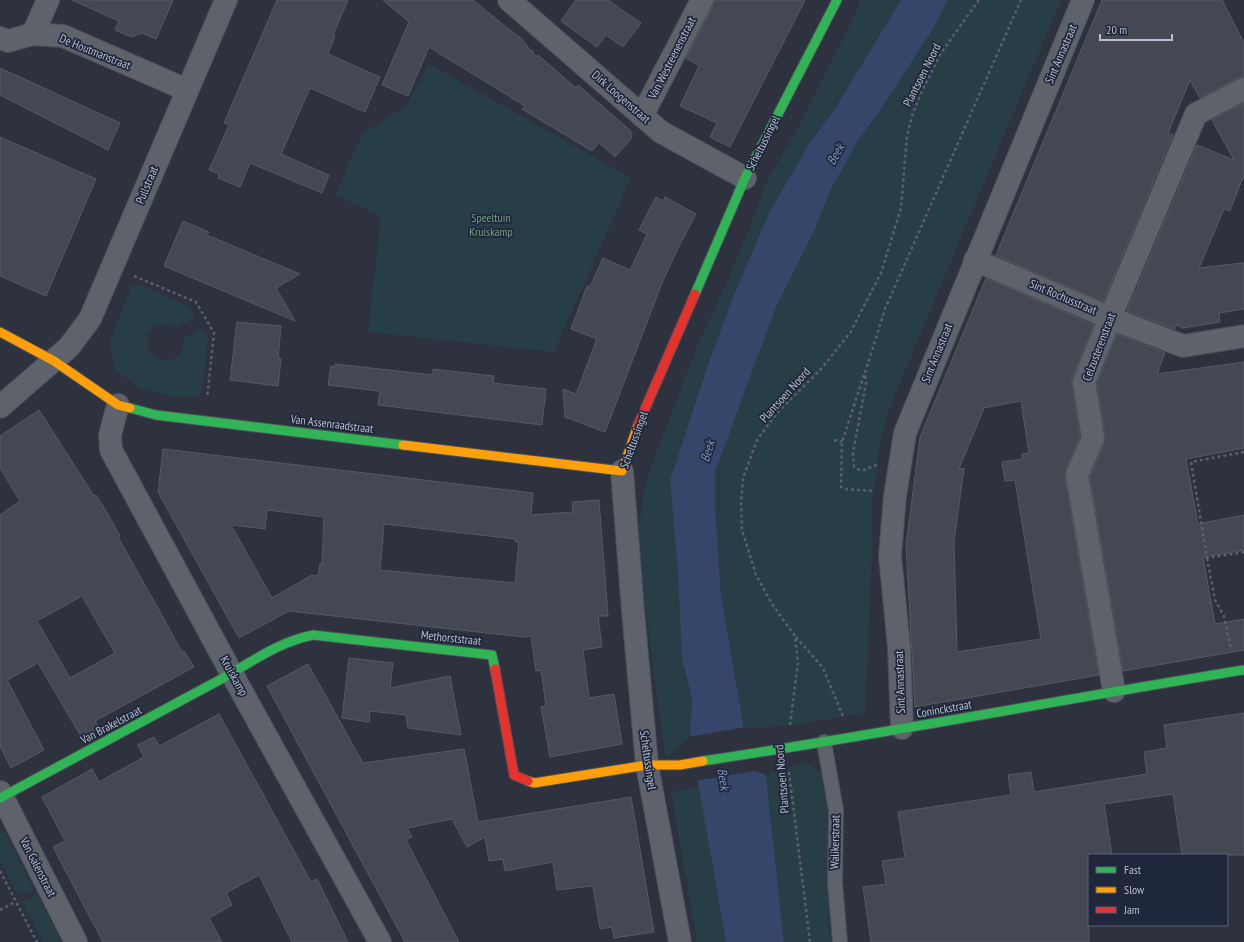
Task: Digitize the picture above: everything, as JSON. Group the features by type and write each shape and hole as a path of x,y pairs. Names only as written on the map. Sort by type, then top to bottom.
{"street":[{"path":"33,34 48,0"},
{"name":"Pullstraat","path":"0,407 69,347 90,320 226,0"},
{"name":"Dirk Loogenstraat","path":"509,0 661,132 745,178"},
{"name":"Van Westreenenstraat","path":"642,116 702,0"},
{"name":"Scheltussingel","path":"680,942 647,765 622,471 640,420 745,178 837,0"},
{"name":"Sint Annastraat","path":"902,728 899,648 890,556 895,496 905,433 1083,0"},
{"name":"De Houtmanstraat","path":"0,38 8,41 33,34 63,36 187,90"},
{"name":"Celzusterenstraat","path":"1114,691 1077,475 1093,438 1084,382 1196,114 1244,89"},
{"name":"Sint Rochusstraat","path":"975,260 1110,318 1183,346 1244,336"},
{"name":"Van Assenraadstraat","path":"0,332 54,361 118,405 156,415 622,471"},
{"name":"Kruiskamp","path":"118,405 110,435 111,450 232,674 380,942"},
{"name":"Methorststraat","path":"232,674 259,655 296,638 313,635 492,655 514,775 534,783 647,765"},
{"name":"Coninckstraat","path":"647,765 680,765 787,749 1114,691 1240,671"},
{"name":"Van Brakelstraat","path":"1,795 232,674"},
{"name":"Van Galenstraat","path":"1,795 76,942"}],"lane":[{"name":"Walikerstraat","path":"824,742 836,810 835,882 840,942"}],"path":[{"name":"Plantsoen Noord","path":"810,942 787,749 798,663 795,636 772,604 756,575 742,530 741,504 743,478 757,440 777,413 820,370 850,332 881,273 901,208 907,135 913,113 941,53 979,0"},
{"path":"868,491 845,489 842,487 842,442 885,309 1021,0"},
{"path":"112,267 196,302 214,333 204,421"},
{"path":"865,373 866,383 853,453 854,467 860,470 865,470 870,466 876,465 899,467"},
{"path":"834,440 842,442"},
{"path":"1240,671 1224,616 1215,600 1191,462 1244,452"},
{"path":"1207,558 1244,552"},
{"path":"795,636 823,668 851,737"},
{"path":"0,871 37,942"},
{"path":"0,910 16,902"}],"green space":[{"path":"860,0 901,0 836,107 808,146 730,305 710,359 670,481 678,573 682,659 692,698 690,737 666,757 657,700 639,552 639,524 649,472 696,349 732,270 756,212 764,187 795,133 852,22"},
{"path":"948,0 1061,0 887,414 878,457 872,504 872,557 865,712 820,721 759,728 744,728 721,595 715,505 715,472 776,307 815,229 830,191 859,139 880,110 933,29"},
{"name":"Speeltuin Kruiskamp","path":"429,64 631,178 554,352 368,332 381,216 335,195 362,134 406,106"},
{"path":"138,284 190,307 195,317 177,328 165,324 152,329 148,336 148,346 150,352 155,357 161,360 174,359 179,355 183,348 183,339 201,328 208,340 202,391 196,397 174,396 142,389 117,372 113,363 110,342 130,289"},
{"path":"805,764 811,766 823,775 827,802 829,932 831,942 784,942 766,776 796,765"},
{"path":"699,787 726,942 697,942 671,792"},
{"path":"4,831 33,889 18,896 0,861 0,833"},
{"path":"37,894 61,942 43,942 22,902"}],"water":[{"name":"Beek","path":"901,0 948,0 933,29 880,110 859,139 830,191 815,229 776,307 715,472 715,505 721,595 744,728 766,776 784,942 726,942 690,737 692,698 682,659 678,573 670,481 710,359 730,305 769,213 808,146 836,107"}],"pier":[{"path":"746,727 769,778 767,775 755,771 696,781 688,737"}],"building":[{"path":"72,0 173,0 156,39 142,33 131,37 115,30 119,21"},
{"path":"277,0 348,0 333,35 335,36 328,54 380,77 365,112 310,88 281,154 329,175 322,193 250,163 240,187 218,178 219,174 209,170 229,125 224,123"},
{"path":"383,0 473,0 521,38 536,57 538,55 576,88 578,85 631,131 631,139 615,157 599,143 592,151 522,109 525,106 429,47 408,96 382,85 409,22"},
{"path":"576,0 608,0 641,23 623,47 606,35 597,47 561,21"},
{"path":"714,0 805,0 730,147 710,137 717,123 680,106 699,66 686,58 713,6"},
{"path":"1102,0 1222,0 1244,43 1244,77 1238,78 1200,98 1190,80 1168,133 1173,135 1103,302 996,255"},
{"path":"0,68 120,123 108,150 0,95"},
{"path":"1244,103 1244,180 1243,177 1230,211 1224,209 1199,268 1244,263 1244,309 1219,313 1220,322 1183,328 1176,325 1175,329 1127,311 1197,145 1234,160 1212,120"},
{"path":"0,137 96,179 46,296 0,276"},
{"path":"656,197 663,201 665,197 696,214 662,283 605,432 565,417 563,389 576,394 597,339 571,329 587,286 590,287 603,258 630,270 647,234 639,230"},
{"path":"183,221 209,232 207,235 300,274 276,288 295,321 164,266"},
{"path":"986,278 1094,325 1072,378 1080,436 1066,470 1065,477 1099,675 915,707 906,546 920,437","holes":["1021,401 1029,453 1022,454 1022,459 1002,462 1005,481 1015,480 1041,639 957,652 954,542 964,468 959,469 984,408"]},
{"path":"237,322 281,326 278,358 281,359 278,386 230,380"},
{"path":"1117,334 1165,353 1157,374 1244,362 1244,448 1186,459 1198,524 1244,515 1244,550 1203,557 1215,624 1244,619 1244,650 1123,671 1090,477 1104,443 1105,436 1097,383"},
{"path":"335,364 433,375 433,369 494,376 493,383 546,389 542,425 378,405 380,391 328,385 331,366 335,367"},
{"path":"39,410 94,496 96,495 109,516 120,536 118,537 182,652 184,651 194,667 95,721 99,728 82,738 38,663 7,680 44,750 11,768 0,746 0,515 20,501 0,468 0,436","holes":["82,596 115,653 70,678 37,621"]},
{"path":"163,449 533,493 531,515 573,512 572,502 599,500 608,616 598,616 602,647 583,650 589,698 614,694 622,744 550,757 541,707 546,706 541,670 536,671 531,636 525,637 289,611 239,638 158,492","holes":["267,510 324,517 322,564 320,564 318,576 312,575 272,598 231,525 265,529","384,524 515,539 515,542 519,542 515,583 380,570"]},
{"path":"349,658 393,663 390,688 450,676 461,735 408,728 406,715 370,711 369,722 342,718"},
{"path":"308,664 363,763 464,749 478,822 631,797 654,932 614,938 612,927 600,929 593,886 557,890 553,862 505,871 503,859 489,861 485,837 467,847 452,819 407,828 412,837 406,840 459,942 405,942 267,686"},
{"path":"1244,713 1244,855 1182,854 1173,794 1104,804 1112,854 1088,854 1089,942 871,942 863,887 886,884 882,861 905,858 898,812 1011,795 1008,775 1031,772 1034,792 1147,774 1144,752 1167,748 1164,725"},
{"path":"219,714 311,882 317,879 348,942 292,942 259,875 226,893 232,905 209,918 222,942 103,942 53,847 65,841 42,797 92,769 99,782 144,757 138,745 154,737 159,746"}],"traffic: fast":[{"path":"695,294 745,178 837,0"},
{"path":"130,408 156,415 403,445"},
{"path":"0,798 225,677 273,649 313,635 492,655 495,669"},
{"path":"703,761 1244,670"}],"traffic: slow":[{"path":"0,332 54,361 118,405 130,408"},
{"path":"403,445 622,471 638,425"},
{"path":"528,781 534,783 647,765 680,765 703,761"}],"traffic: jam":[{"path":"638,425 695,294"},
{"path":"495,669 514,775 528,781"}]}
